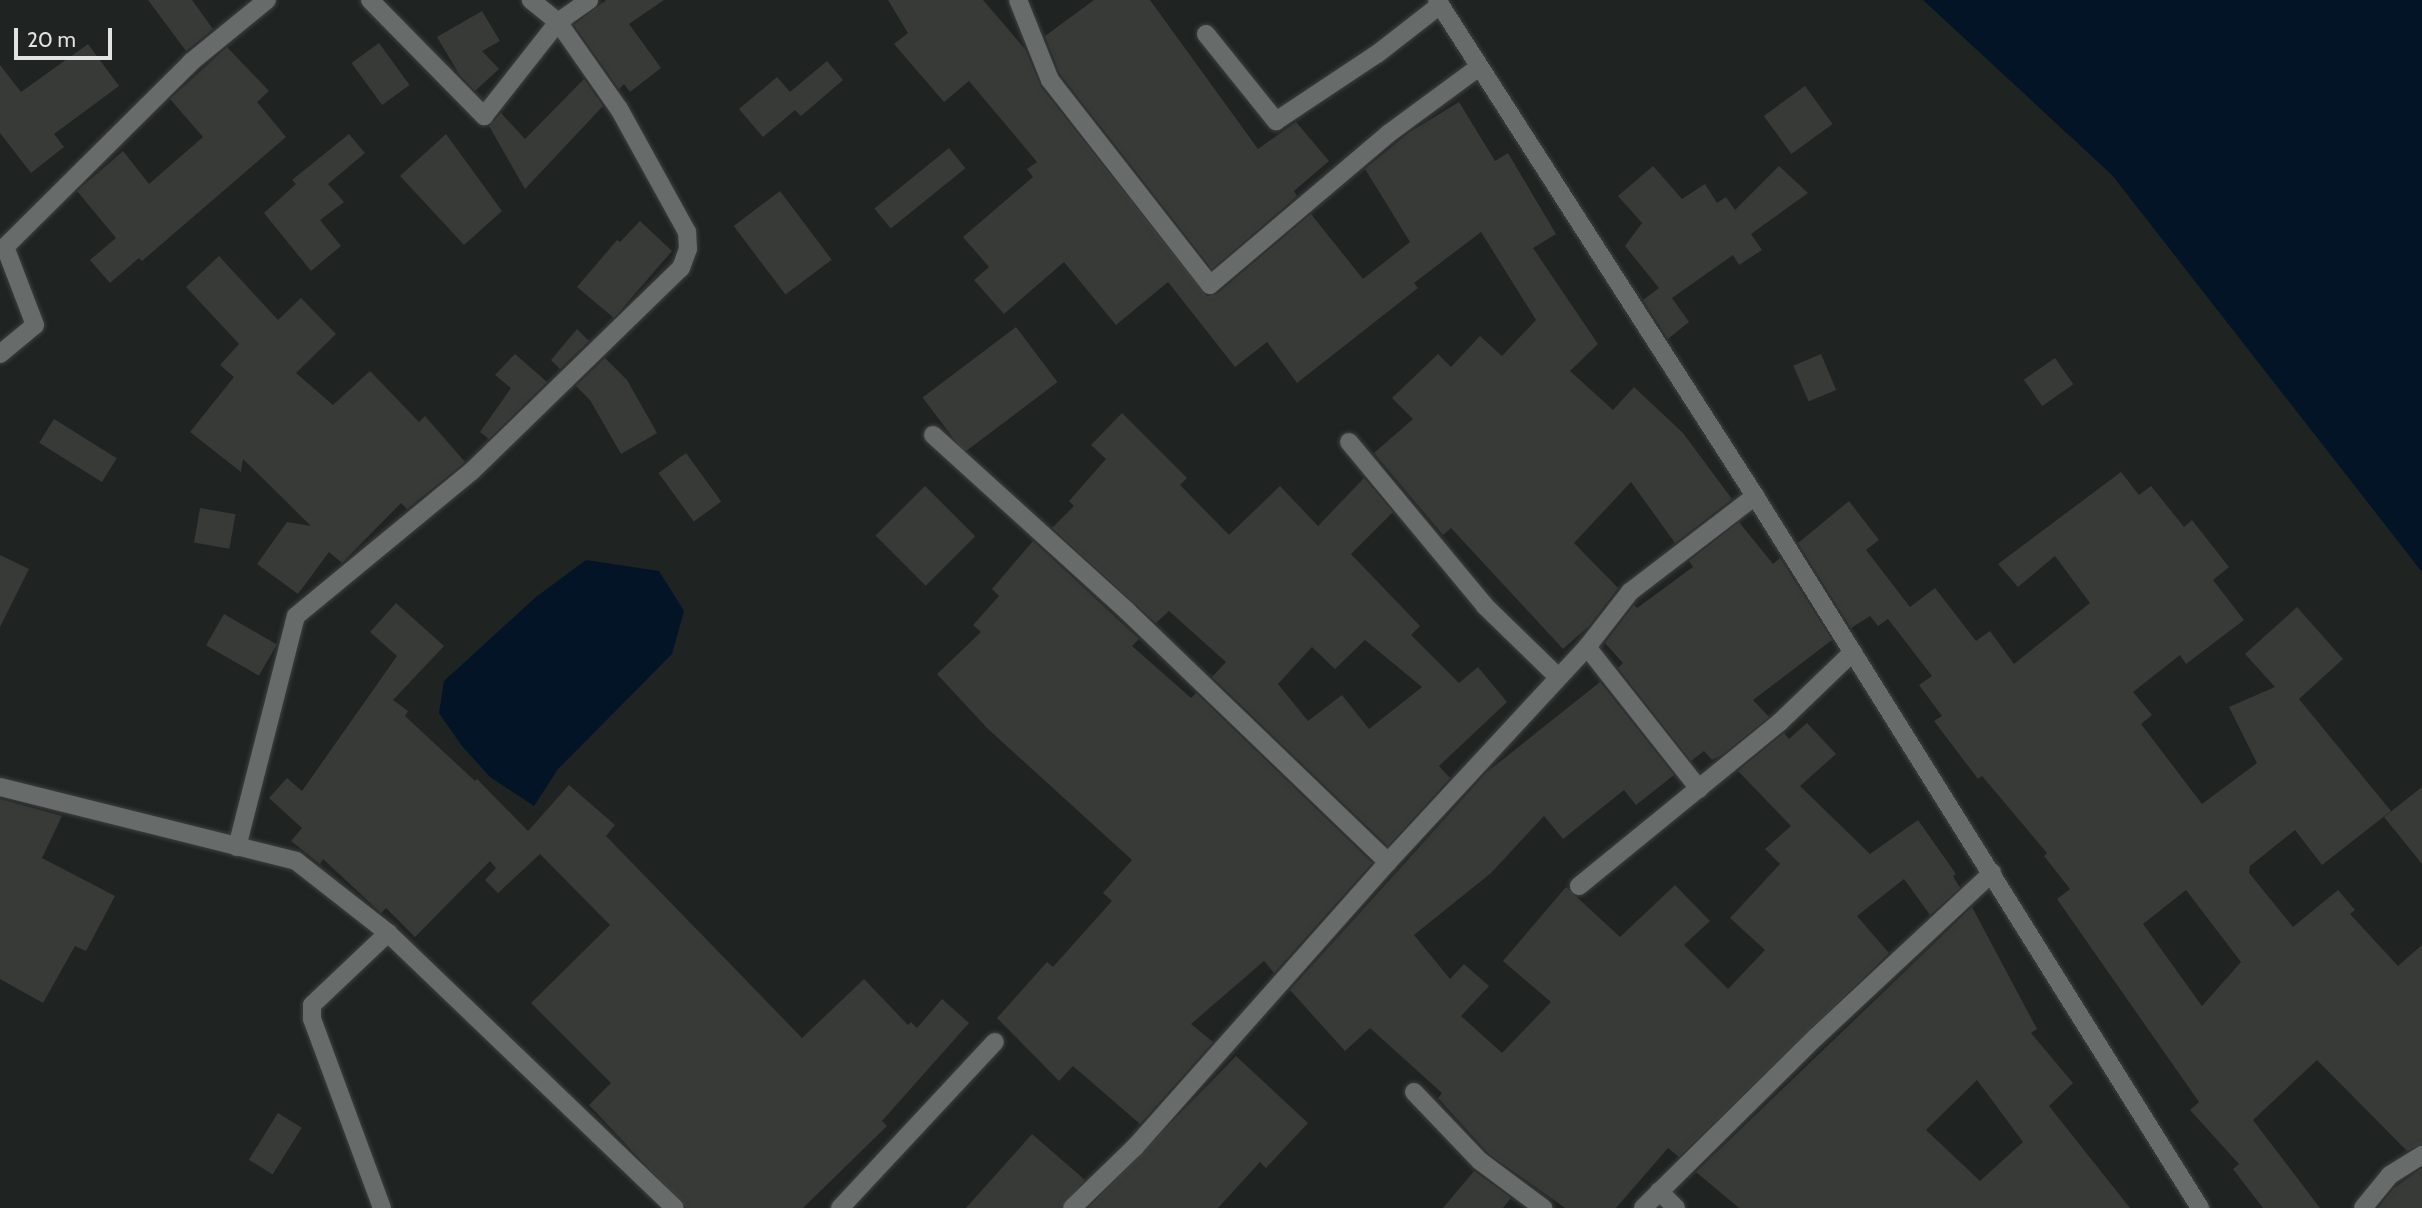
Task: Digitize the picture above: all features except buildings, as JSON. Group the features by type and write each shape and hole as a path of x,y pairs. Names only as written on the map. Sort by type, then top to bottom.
{"street":[{"path":"0,354 35,325 3,247 191,62 267,0"},
{"path":"370,0 484,117 558,22 589,0"},
{"path":"237,847 296,617 472,471 681,268 688,249 687,233 619,109 558,22 531,0"},
{"path":"1018,0 1050,80 1210,285 1388,134 1479,67"},
{"path":"1206,34 1276,121 1377,54 1439,2 1755,496 2200,1208"},
{"path":"933,435 1127,611 1388,862"},
{"path":"1349,442 1485,606 1558,676"},
{"path":"1072,1208 1135,1147 1388,862 1587,647 1630,592 1755,496"},
{"path":"1587,647 1699,789"},
{"path":"1578,886 1780,722 1853,652"},
{"path":"0,787 296,861 388,933 675,1208"},
{"path":"1643,1208 1992,873"},
{"path":"382,1208 312,1019 312,1005 388,933"},
{"path":"840,1208 995,1042"},
{"path":"1414,1091 1480,1161 1544,1208"},
{"path":"2363,1208 2390,1175 2422,1155"},
{"path":"1658,1191 1676,1208"}],"water":[{"path":"1923,0 2422,0 2422,572 2112,175"},
{"path":"586,560 659,571 684,611 672,654 558,769 534,806 490,777 462,746 439,713 444,681 536,597"}]}
